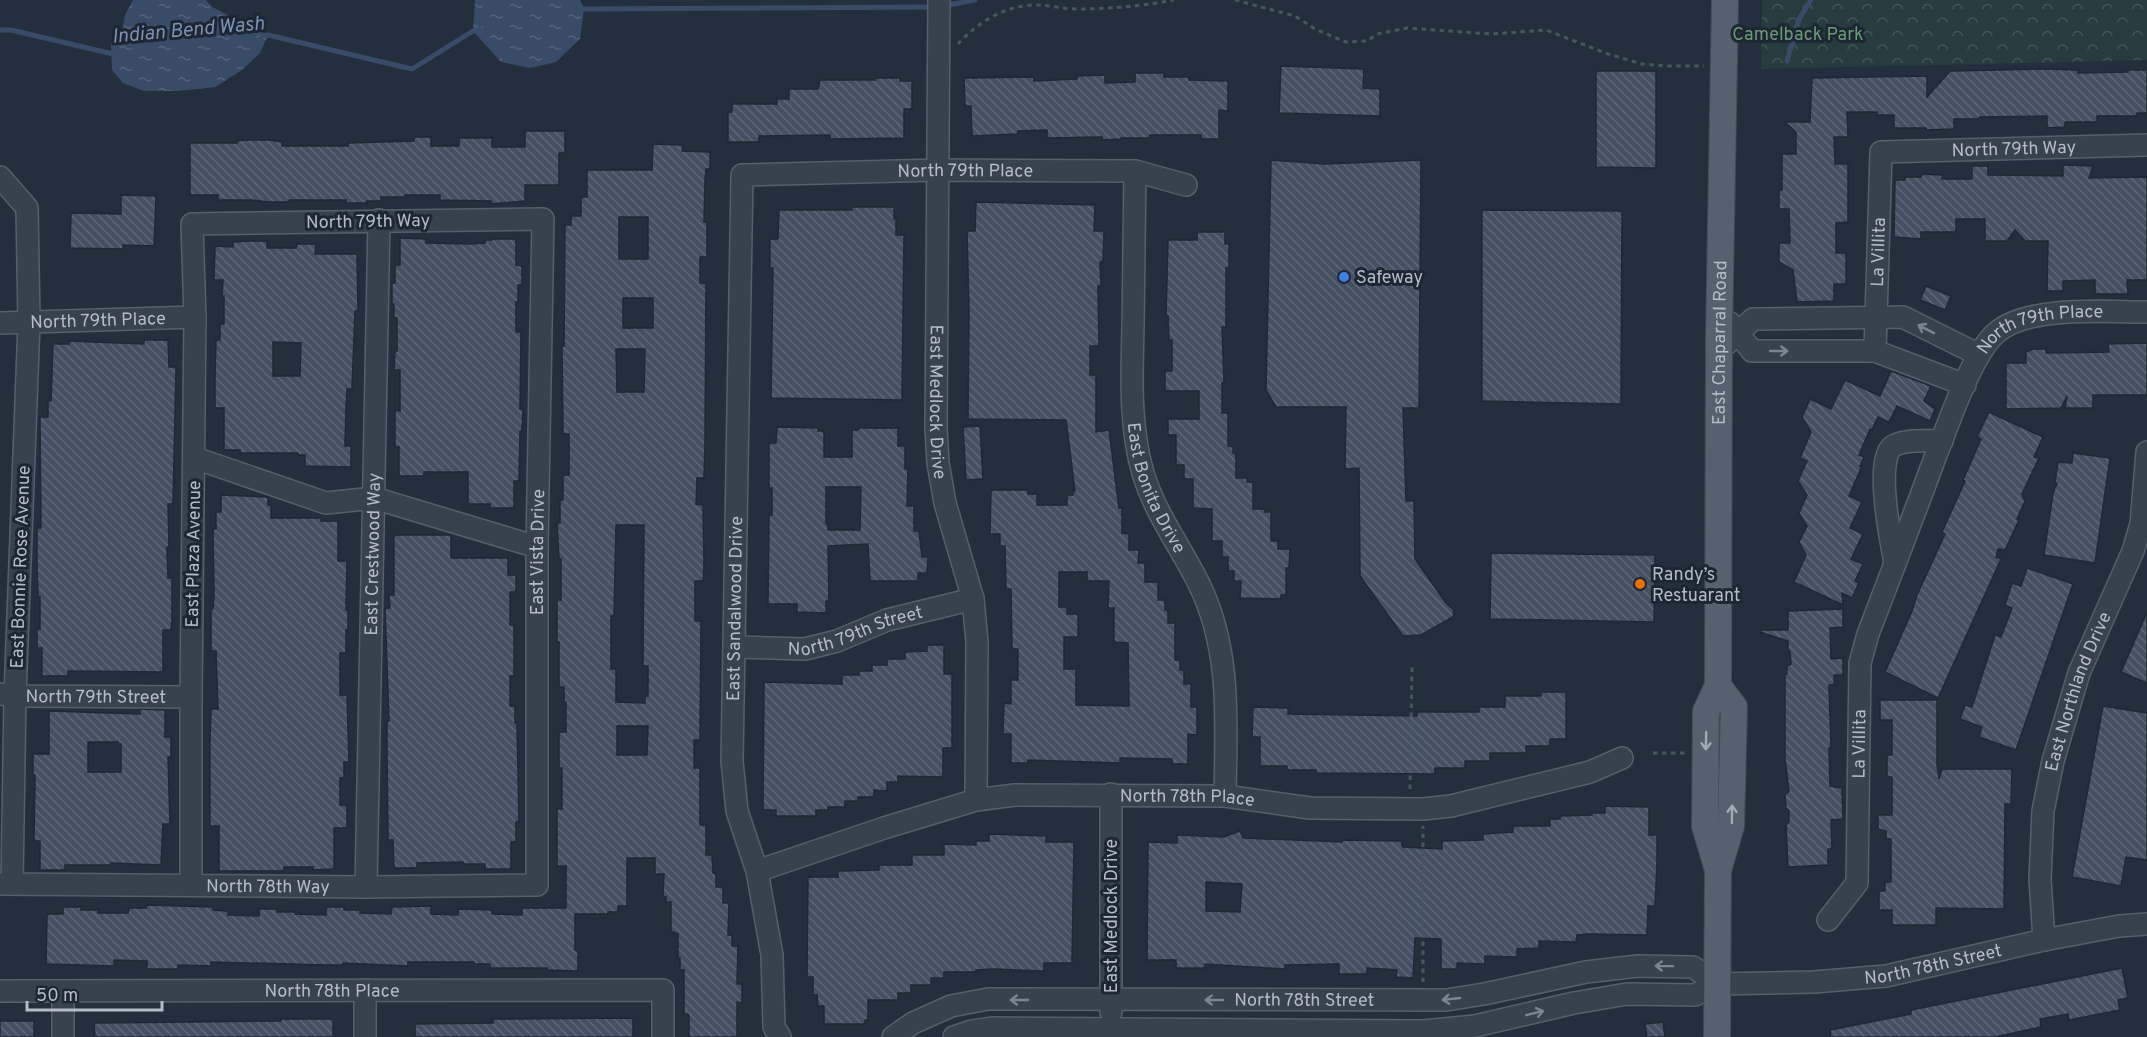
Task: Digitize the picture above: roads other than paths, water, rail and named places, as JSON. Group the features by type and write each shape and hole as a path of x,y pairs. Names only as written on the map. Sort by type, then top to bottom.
{"main road":[{"name":"East Chaparral Road","path":"1717,1037 1718,870 1705,826 1705,816 1706,711 1718,686 1719,309 1725,0"}],"street":[{"name":"East Medlock Drive","path":"939,0 936,428 945,504 973,599 977,642 976,800"},
{"name":"North 79th Way","path":"1881,152 2147,145"},
{"name":"La Villita","path":"1875,351 1881,152"},
{"name":"North 79th Place","path":"742,175 938,170 1135,171 1186,185"},
{"name":"East Bonita Drive","path":"1135,171 1132,389 1135,430 1143,474 1162,519 1199,584 1222,649 1226,694 1225,796"},
{"name":"East Sandalwood Drive","path":"742,175 732,761 737,811 757,871 772,955 774,1027 780,1037"},
{"path":"0,177 27,208 29,322"},
{"name":"North 79th Way","path":"192,224 543,219"},
{"name":"East Vista Drive","path":"537,885 537,547 543,219"},
{"name":"East Crestwood Way","path":"366,887 379,220"},
{"name":"East Plaza Avenue","path":"191,884 195,458 195,317 192,224"},
{"path":"1719,309 1752,351 1875,351 1965,385"},
{"name":"North 79th Place","path":"1719,351 1753,319 1903,317 1979,355 1996,333 2016,322 2038,315 2067,312 2147,312"},
{"name":"North 79th Place","path":"0,323 195,317"},
{"path":"1819,318 1819,351"},
{"name":"East Bonnie Rose Avenue","path":"6,884 8,695 29,322"},
{"name":"La Villita","path":"1828,920 1857,882 1860,663 1868,634 1942,441 1979,355"},
{"name":"La Villita","path":"1895,563 1886,500 1884,461 1887,452 1894,445 1942,441"},
{"name":"East Northland Drive","path":"2043,940 2040,879 2043,812 2053,761 2079,673 2133,551 2141,524 2147,452"},
{"path":"195,458 326,503 374,498 537,547"},
{"name":"North 79th Street","path":"735,647 805,649 837,641 887,620 973,599"},
{"name":"North 79th Street","path":"8,695 191,697"},
{"name":"North 78th Place","path":"757,871 976,800 1015,795 1225,796 1310,808 1416,810 1451,806 1590,772 1622,758"},
{"name":"East Medlock Drive","path":"1111,794 1111,1033"},
{"name":"North 78th Way","path":"6,884 366,887 537,885"},
{"name":"North 78th Street","path":"954,1037 992,1028 1111,1033 1424,1031 1475,1026 1501,1029 1574,1003 1628,994 1695,995 1717,984 1814,982 1886,976 2043,940 2119,926 2147,924"},
{"name":"North 78th Street","path":"893,1037 913,1023 951,1006 988,999 1446,1000 1491,993 1586,972 1638,966 1694,967 1717,984"},
{"path":"365,990 365,1037"},
{"name":"North 78th Place","path":"0,991 663,990 663,1037"},
{"path":"63,991 63,1037"},
{"path":"1491,993 1501,1029"}],"water":[{"path":"133,0 206,0 212,7 268,35 260,53 242,70 215,87 178,91 144,91 123,83 112,70 111,45 123,28 125,15"},
{"path":"475,0 580,0 584,8 580,39 556,62 530,68 501,62 473,31"}],"waterway":[{"name":"Indian Bend Wash","path":"943,6 975,0"},
{"path":"1787,61 1799,19 1811,0"},
{"name":"Indian Bend Wash","path":"577,9 934,7"},
{"name":"Indian Bend Wash","path":"0,30 11,30 113,54 119,53"},
{"name":"Indian Bend Wash","path":"262,36 268,35 412,69 473,31 480,30"}],"place":[{"name":"Safeway","path":"1344,277"},
{"name":"Randy’s Restuarant","path":"1640,584"}],"park label":[{"name":"Camelback Park","path":"1798,34"}]}
